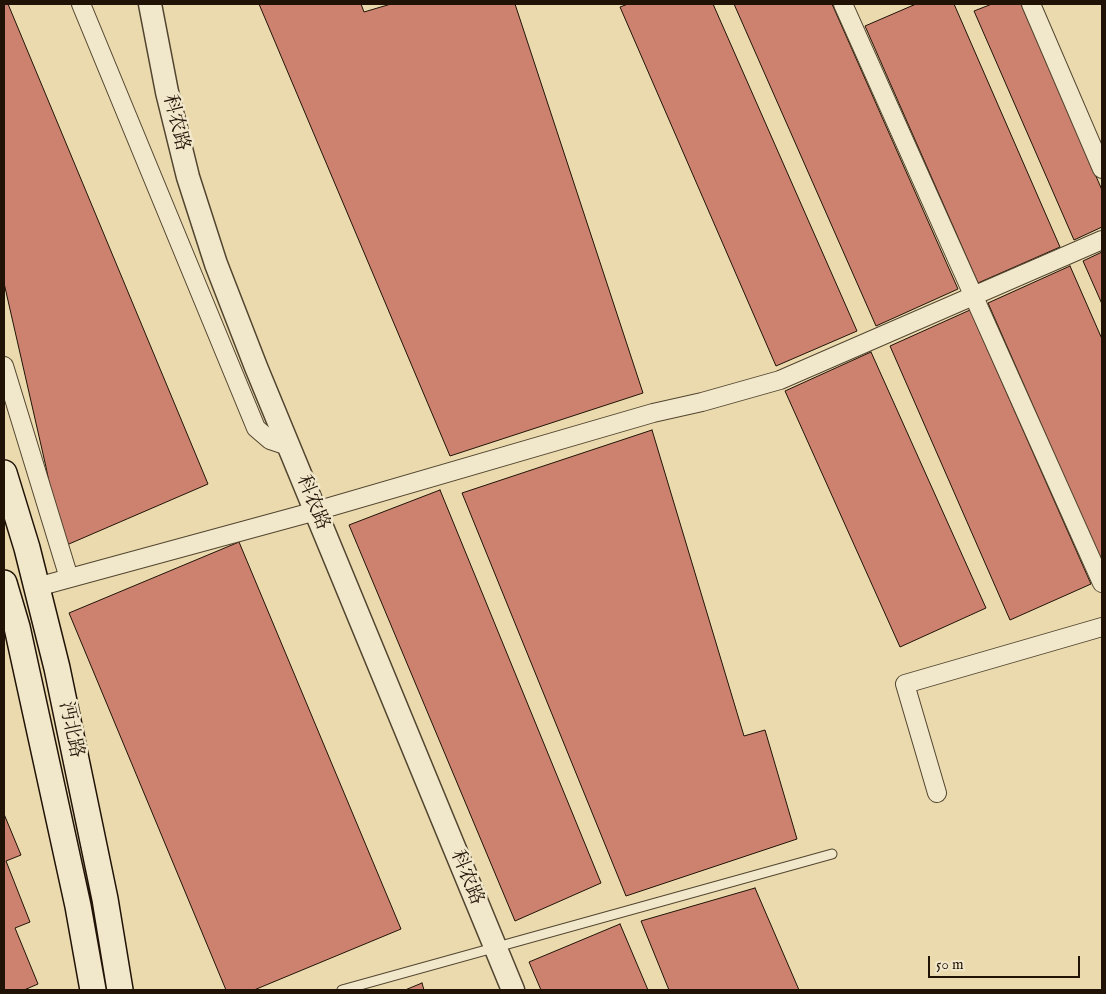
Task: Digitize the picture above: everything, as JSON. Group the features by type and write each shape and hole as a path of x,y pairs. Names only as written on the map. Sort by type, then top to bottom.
{"main road":[{"name":"沔北路","path":"4,473 27,548 57,668 105,899 120,990"},
{"name":"沔北路","path":"5,591 17,627 78,906 93,990"}],"street":[{"path":"81,4 256,428 270,440 288,446"},
{"name":"科农路","path":"150,4 167,92 188,177 216,264 288,446 513,990"},
{"path":"843,4 1102,583"},
{"path":"1031,4 1102,169"},
{"path":"37,587 316,511 653,413 702,402 780,380 1102,240"},
{"path":"4,366 69,578"},
{"path":"937,793 905,684 1102,627"}],"lane":[{"path":"342,990 832,854"}],"building":[{"path":"4,4 8,4 208,484 62,547 46,467 4,283"},
{"path":"259,4 361,4 364,12 391,4 515,4 643,393 450,456"},
{"path":"628,4 713,4 857,331 776,366 620,7"},
{"path":"734,4 832,4 958,289 876,326"},
{"path":"916,4 954,4 1060,247 978,283 865,26"},
{"path":"992,4 1021,4 1102,190 1102,227 1074,240 974,11"},
{"path":"1102,252 1102,304 1083,261"},
{"path":"1070,266 1102,339 1102,563 988,303"},
{"path":"970,310 1091,584 1010,620 890,346"},
{"path":"871,352 986,608 900,647 785,391"},
{"path":"652,430 744,736 765,730 797,839 626,896 462,493"},
{"path":"440,490 601,883 515,921 349,525"},
{"path":"239,542 401,929 254,990 226,990 69,613"},
{"path":"4,814 21,855 6,861 30,922 15,928 38,984 24,990 4,990"},
{"path":"755,888 799,990 669,990 641,921"},
{"path":"620,924 648,990 541,990 529,962"},
{"path":"422,983 424,990 405,990"}]}
